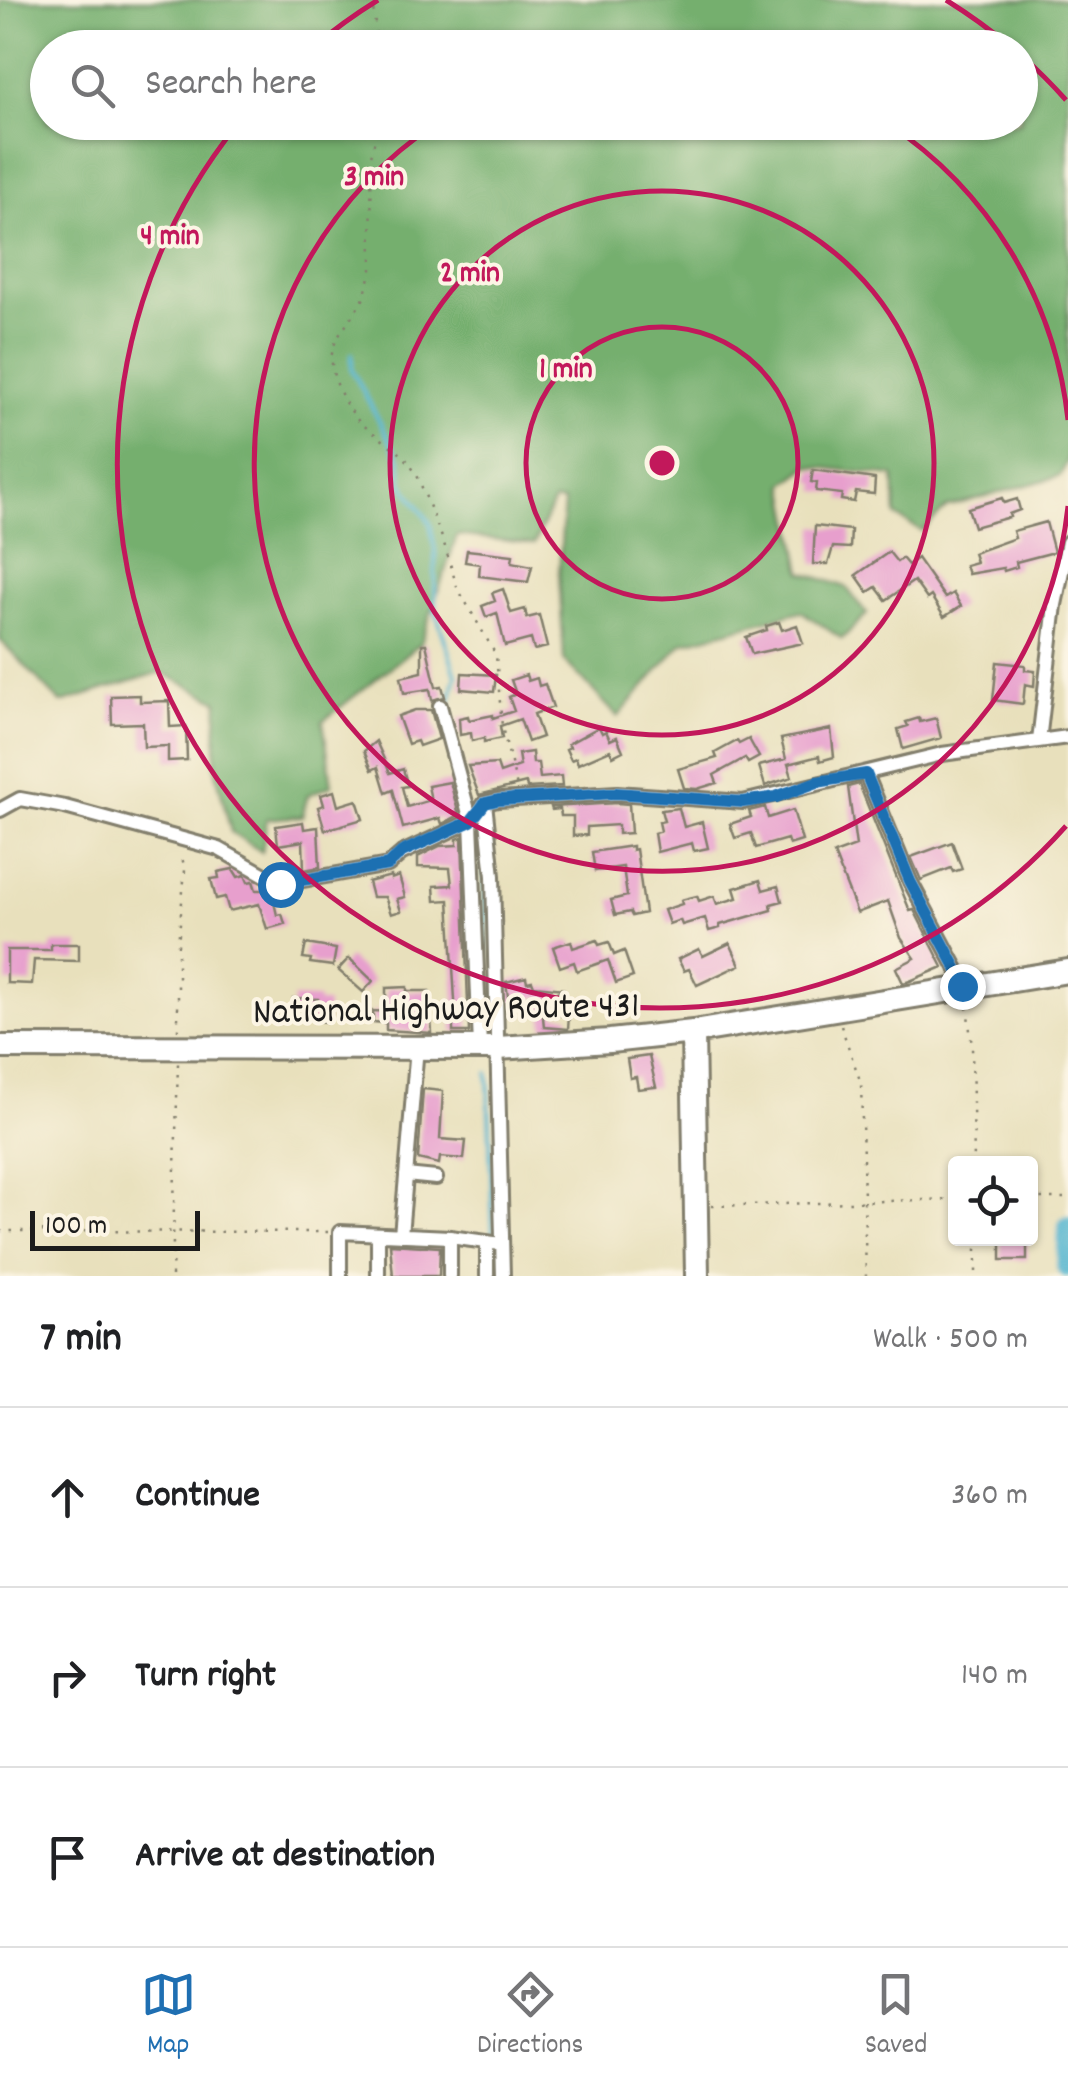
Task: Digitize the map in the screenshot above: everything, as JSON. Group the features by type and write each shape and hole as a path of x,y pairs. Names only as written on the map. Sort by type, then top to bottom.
{"highway":[{"name":"National Highway Route 431","path":"0,1047 489,1048 610,1042 1068,971"},
{"path":"693,1032 697,1276"}],"street":[{"path":"1040,742 1055,605 1068,542"},
{"path":"440,706 471,821 489,1048"},
{"path":"0,810 20,800 66,807 220,849 280,884 388,865 402,852 471,821 485,803 520,796 616,793 743,802 942,754 1068,737"},
{"path":"866,774 910,881 960,975 962,986"},
{"path":"485,803 493,876 489,1048 494,1243 487,1276"},
{"path":"401,1235 417,1047"},
{"path":"406,1176 436,1178"},
{"path":"340,1276 340,1232 494,1243"},
{"path":"378,1234 378,1276"},
{"path":"450,1237 450,1276"},
{"path":"494,1243 503,1276"}],"path":[{"path":"372,0 376,30"},
{"path":"375,140 369,204 372,271 363,300 336,340 332,357 334,378 344,401 360,422 404,456 417,475 458,587 496,654 502,728 520,796"},
{"path":"172,1276 178,944 184,870 178,837"},
{"path":"962,986 971,1035 974,1156"},
{"path":"834,1006 861,1083 866,1276"},
{"path":"1038,1198 1068,1198"},
{"path":"696,1206 948,1199"},
{"path":"0,1231 340,1232"},
{"path":"976,1246 976,1276"}],"green space":[{"path":"0,0 1068,0 1068,460 1060,476 947,507 922,531 896,516 894,476 809,466 785,484 802,572 846,587 867,614 842,639 801,611 682,643 618,717 564,660 559,573 564,502 554,501 534,544 457,535 421,643 323,721 332,785 308,795 302,816 267,819 262,852 231,832 215,768 218,701 161,672 61,703 0,640"}],"building":[{"path":"813,470 875,479 874,494 856,492 854,502 841,500 842,494 816,491 817,483 811,482"},
{"path":"1002,498 1004,503 1017,499 1020,510 1009,514 1010,517 974,527 968,508"},
{"path":"1046,522 1054,552 1016,562 1017,567 1004,571 1003,568 968,574 965,565 976,562 973,553 1015,538 1013,531"},
{"path":"815,526 851,530 850,548 833,547 828,564 813,564"},
{"path":"467,550 513,555 512,562 532,566 528,582 479,576 480,564 465,562"},
{"path":"889,552 897,562 902,558 908,565 917,558 945,598 953,593 961,606 944,617 931,596 927,599 914,581 886,600 876,587 868,592 856,575"},
{"path":"503,589 511,613 525,609 527,618 539,615 547,647 534,650 531,639 505,646 497,613 486,617 482,606 495,601 492,593"},
{"path":"779,622 782,630 797,625 803,643 752,654 746,637"},
{"path":"422,644 426,644 436,687 442,686 445,697 432,700 430,689 404,693 401,677 422,672"},
{"path":"997,662 1025,665 1025,670 1035,671 1034,686 1025,684 1023,704 993,700"},
{"path":"462,673 496,675 494,692 461,689"},
{"path":"526,675 528,681 537,678 539,686 545,684 553,707 534,714 542,737 528,742 520,719 500,726 502,738 484,742 484,738 472,741 471,733 460,735 459,718 493,718 514,711 509,697 516,694 511,680"},
{"path":"140,695 140,702 169,701 170,727 186,726 187,760 168,761 168,746 144,747 143,723 112,724 111,696"},
{"path":"431,710 439,739 419,746 417,741 408,744 398,716"},
{"path":"919,718 920,722 936,718 941,738 903,749 898,729"},
{"path":"599,727 610,740 617,737 623,751 613,756 610,750 578,764 576,758 571,760 568,744"},
{"path":"831,729 834,757 820,761 819,756 788,764 792,777 765,786 759,766 786,759 781,739"},
{"path":"749,739 759,757 748,763 745,758 714,775 717,783 684,788 678,769 717,758 715,753"},
{"path":"376,741 390,773 403,769 408,786 402,787 407,807 431,800 428,786 450,782 459,815 442,824 440,818 403,828 393,790 386,793 378,767 372,770 364,751"},
{"path":"532,752 540,778 561,776 562,786 527,788 526,783 479,795 468,766 497,764 500,773 520,766 518,754"},
{"path":"859,784 910,911 914,910 943,967 903,983 896,968 915,958 901,938 888,901 857,913 834,854 856,846 848,787"},
{"path":"334,791 338,806 357,800 363,819 325,830 318,807 324,805 321,795"},
{"path":"629,804 631,833 618,834 618,825 587,827 587,835 573,836 573,816 561,816 560,809 551,807"},
{"path":"765,807 768,818 793,810 802,841 789,845 787,839 756,848 751,833 735,838 730,824 751,817 749,811"},
{"path":"679,808 684,827 702,822 708,848 694,851 692,843 657,852 654,833 661,831 661,810"},
{"path":"303,822 304,829 318,827 320,867 304,870 303,841 278,845 276,826"},
{"path":"462,837 469,1032 453,1032 456,1017 449,900 435,901 434,886 452,885 450,868 418,867 418,857 440,846 457,845 457,839"},
{"path":"952,842 962,869 953,872 951,868 921,880 911,857"},
{"path":"632,846 632,850 636,849 645,913 615,915 611,900 627,896 623,867 595,871 592,852"},
{"path":"233,869 238,877 245,875 248,882 253,881 256,890 271,890 277,915 282,914 285,924 267,929 259,904 229,911 225,897 216,899 211,879 219,878 218,872"},
{"path":"399,876 405,897 397,899 401,911 391,914 385,897 372,897 368,882"},
{"path":"760,880 763,890 778,886 782,901 771,904 772,910 709,931 705,918 682,925 680,920 669,924 664,910 682,904 681,900 697,896 699,901 714,896 717,904 737,898 734,888"},
{"path":"597,940 599,945 609,942 614,955 624,951 633,977 616,983 608,960 577,971 574,962 560,967 553,947 571,941 573,948"},
{"path":"730,943 740,965 697,985 678,959 699,949 703,956"},
{"path":"51,944 79,944 79,961 34,960 32,984 7,983 7,950 51,950"},
{"path":"306,944 336,949 333,966 310,963 311,959 303,958"},
{"path":"349,958 373,981 363,992 338,970"},
{"path":"526,977 534,986 565,989 557,992 555,1015 569,1016 568,1029 544,1027 541,996 509,1004 506,982"},
{"path":"407,987 407,991 429,991 432,1033 386,1030 386,1023 373,1022 373,1011 393,1012 386,1006 386,988"},
{"path":"293,998 327,1003 326,1022 292,1017"},
{"path":"649,1056 656,1087 638,1089 636,1077 630,1078 627,1059"},
{"path":"423,1089 443,1091 440,1139 466,1141 464,1159 440,1157 439,1164 418,1159"},
{"path":"390,1244 440,1247 439,1276 393,1276"},
{"path":"1001,1246 1027,1246 1027,1260 1001,1260"}],"waterway":[{"path":"352,354 352,370 400,460 402,483 430,523 435,550 435,609 456,675 449,705 454,734"},
{"path":"477,820 485,879 488,1033"},
{"path":"488,1073 493,1238"},
{"path":"1066,1267 1068,1226"},
{"path":"493,1248 495,1276"}],"route":[{"path":"280,884 388,865 402,852 471,821 485,803 498,800 616,793 743,802 776,797 817,782 866,774 910,881 960,975 962,986"}]}
